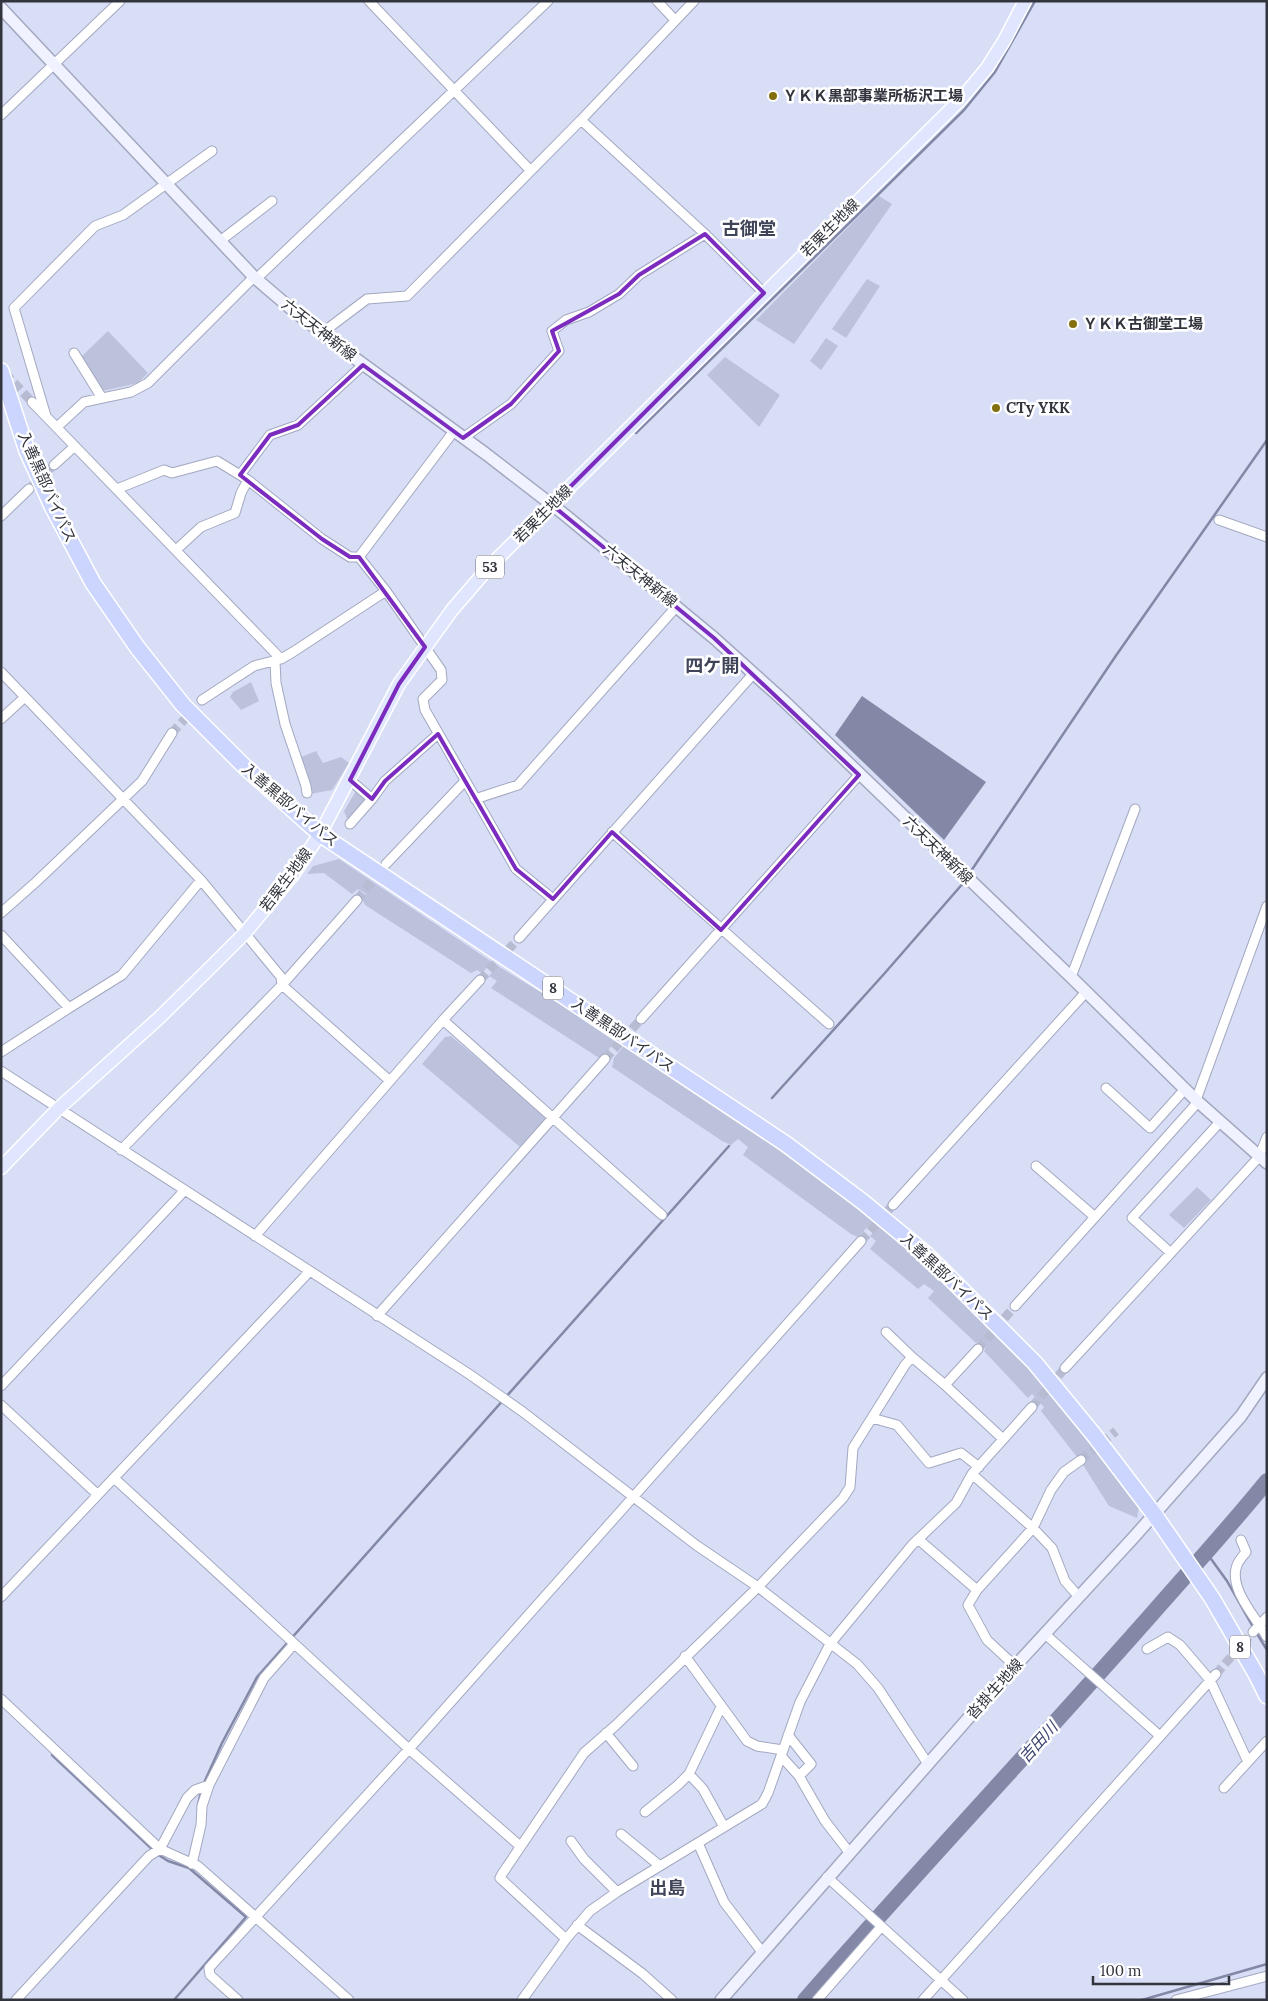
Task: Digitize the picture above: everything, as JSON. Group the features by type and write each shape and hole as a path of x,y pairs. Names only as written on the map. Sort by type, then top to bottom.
{"highway":[{"name":"入善黒部バイパス","path":"1,371 27,451 52,506 93,584 137,647 183,705 245,768 320,834 786,1144 863,1202 927,1255 1035,1363 1094,1435 1154,1514 1212,1598 1267,1696"}],"main road":[{"name":"若栗生地線","path":"1,1168 58,1109 159,1018 245,933 292,876 320,834 399,684 452,610 490,566 961,99 987,68 1025,1"},
{"name":"六天天神新線","path":"1,8 255,278 322,333 552,505 677,606 754,673 1071,977 1197,1101 1263,1160"},
{"name":"沓掛生地線","path":"721,2000 849,1852 1241,1416 1267,1378"}],"street":[{"path":"1,116 120,1"},
{"path":"369,1 530,170"},
{"path":"57,427 84,402 131,392 148,383 255,278 548,1"},
{"path":"657,1 675,20"},
{"path":"322,333 367,299 407,296 581,120 694,1"},
{"path":"581,120 705,234 764,293"},
{"path":"46,416 14,308 96,226 123,214 212,152"},
{"path":"220,241 272,201"},
{"path":"464,438 511,404 558,352 552,331 566,320 589,312 619,294 639,276 705,234"},
{"path":"74,353 102,398"},
{"path":"176,550 201,526 235,513 244,478 270,435 298,424 363,364"},
{"path":"32,402 176,550 278,660 280,705 306,786 306,793"},
{"path":"359,557 454,431"},
{"path":"54,465 75,446"},
{"path":"117,489 164,470 172,473 217,461 244,478 322,539 350,557 359,557"},
{"path":"1,516 29,489"},
{"path":"1218,520 1267,537"},
{"path":"359,557 386,591 441,670 442,680 423,699 425,710 438,734 516,869 553,899"},
{"path":"202,700 254,666 278,660 386,591"},
{"path":"476,799 518,785 677,606"},
{"path":"1,672 201,880 281,977 282,985 390,1081"},
{"path":"519,938 754,673"},
{"path":"1,719 25,697"},
{"path":"1,913 124,800 152,768 172,733"},
{"path":"350,824 385,781 438,734"},
{"path":"641,1019 859,775"},
{"path":"350,780 372,799"},
{"path":"386,864 465,781"},
{"path":"1071,977 1135,809"},
{"path":"612,832 829,1024"},
{"path":"1,1052 122,975 201,880"},
{"path":"122,1150 282,985 357,900"},
{"path":"1016,1306 1197,1101 1266,909"},
{"path":"1,936 69,1008"},
{"path":"255,1236 480,980"},
{"path":"893,1205 1086,992"},
{"path":"443,1020 662,1215"},
{"path":"377,1316 605,1059"},
{"path":"1,1071 469,1374 634,1496 696,1545 758,1587 857,1664 878,1688 928,1764"},
{"path":"1106,1088 1150,1128 1185,1089"},
{"path":"1170,1253 1132,1218 1220,1122"},
{"path":"1065,1368 1170,1253 1263,1160 1267,1137"},
{"path":"1036,1166 1095,1217"},
{"path":"1,1386 185,1190"},
{"path":"238,2000 210,1975 209,1968 409,1749 861,1241"},
{"path":"1,1597 310,1271"},
{"path":"886,1332 1003,1439"},
{"path":"945,1385 978,1349"},
{"path":"566,1939 500,1878 584,1753 758,1587 843,1498 850,1487 853,1448 912,1357"},
{"path":"1,1405 97,1494"},
{"path":"522,2000 566,1939 590,1911 617,1892 762,1804 768,1793 800,1702 830,1644 918,1539 956,1503 972,1474 1032,1406"},
{"path":"872,1418 896,1425 929,1463 961,1453 979,1467"},
{"path":"1016,1666 987,1640 968,1605 977,1590 1033,1528 1051,1490 1064,1472 1080,1460"},
{"path":"972,1474 1033,1528 1052,1548 1065,1581 1079,1597"},
{"path":"114,1478 409,1749 520,1846"},
{"path":"918,1539 977,1590"},
{"path":"1241,1540 1246,1552 1237,1566 1236,1581 1239,1592 1267,1636"},
{"path":"1253,1632 1267,1617"},
{"path":"1045,1634 1160,1736"},
{"path":"1147,1649 1168,1637 1175,1640 1213,1677 1248,1762"},
{"path":"192,1864 201,1825 202,1806 209,1785 264,1678 294,1644"},
{"path":"685,1656 747,1741 782,1753 799,1776 825,1821 849,1852"},
{"path":"923,2000 1213,1677"},
{"path":"1,1699 160,1849 198,1866 350,2000"},
{"path":"645,1812 678,1786 689,1774 721,1707"},
{"path":"606,1733 633,1766"},
{"path":"788,1735 811,1764 799,1776"},
{"path":"1224,1788 1267,1741"},
{"path":"689,1774 703,1788 724,1827"},
{"path":"16,2000 149,1856 160,1849 187,1798 195,1790 209,1785"},
{"path":"621,1834 660,1866"},
{"path":"571,1841 584,1860 617,1892"},
{"path":"698,1843 724,1902 762,1952"},
{"path":"827,1877 963,2000"},
{"path":"577,1925 643,1974 672,2000"},
{"path":"816,2000 881,1927"},
{"path":"1176,2000 1267,1976"}],"highlighted area":[{"path":"705,234 764,293 552,505 714,638 859,775 721,930 612,832 553,899 516,869 438,734 385,781 372,799 350,780 399,684 425,647 359,557 350,557 322,539 240,475 270,435 298,425 363,365 463,438 511,404 559,351 552,331 619,294 639,275"}],"shaded area":[{"path":"879,196 892,204 794,344 756,320"},
{"path":"867,279 880,286 846,338 832,329"},
{"path":"108,331 148,373 138,383 102,391 81,357"},
{"path":"826,338 838,346 821,370 810,361"},
{"path":"725,357 780,395 759,427 707,375"},
{"path":"251,682 259,701 241,710 230,697 233,692"},
{"path":"862,696 986,782 944,840 835,735"},
{"path":"316,751 323,763 341,757 349,763 332,790 310,794 307,771 301,757"},
{"path":"356,791 365,800 348,821 344,811"},
{"path":"339,859 492,962 482,973 477,970 471,973 365,905 362,899 366,894 358,889 352,894 324,873 307,874 313,866"},
{"path":"498,966 617,1039 601,1059 596,1056 491,988 497,981 489,976"},
{"path":"451,1036 547,1117 520,1147 422,1064 445,1037"},
{"path":"625,1044 817,1176 874,1220 858,1237 851,1234 743,1155 748,1147 738,1139 731,1145 722,1141 612,1067 614,1058"},
{"path":"1197,1187 1211,1200 1184,1228 1169,1215"},
{"path":"881,1225 931,1268 1032,1372 1086,1436 1139,1506 1137,1518 1109,1506 1083,1465 1087,1461 1083,1454 1077,1457 1041,1411 1044,1407 1032,1394 1028,1398 984,1351 987,1345 981,1340 976,1343 928,1298 934,1291 924,1284 918,1289 870,1249 876,1241 870,1236"}],"waterway":[{"path":"636,433 964,110 995,72 1035,1"},
{"path":"969,874 1115,657 1267,440"},
{"path":"772,1098 965,881"},
{"path":"204,1783 222,1743 257,1677 729,1146"},
{"name":"吉田川","path":"805,2000 1114,1656 1267,1481"},
{"path":"1206,1552 1227,1581 1253,1627"},
{"path":"1256,1632 1267,1650"},
{"path":"52,1755 153,1850"},
{"path":"198,1805 201,1791"},
{"path":"157,1854 168,1861 189,1868 246,1917 174,2000"},
{"path":"1142,2000 1267,1964"}],"tunnel":[{"path":"5,373 32,402"},
{"path":"29,489 54,465"},
{"path":"172,733 202,700"},
{"path":"357,900 381,870"},
{"path":"480,980 519,938"},
{"path":"605,1059 641,1019"},
{"path":"861,1241 893,1205"},
{"path":"978,1349 1015,1306"},
{"path":"1032,1407 1065,1368"},
{"path":"1081,1460 1116,1431"},
{"path":"1216,1674 1253,1632"}],"place":[{"name":"ＹＫＫ黒部事業所栃沢工場","path":"773,96"},
{"name":"ＹＫＫ古御堂工場","path":"1073,324"},
{"name":"CTy YKK","path":"996,408"}],"district":[{"name":"古御堂","path":"749,229"},
{"name":"四ケ開","path":"712,666"},
{"name":"出島","path":"667,1888"}]}
